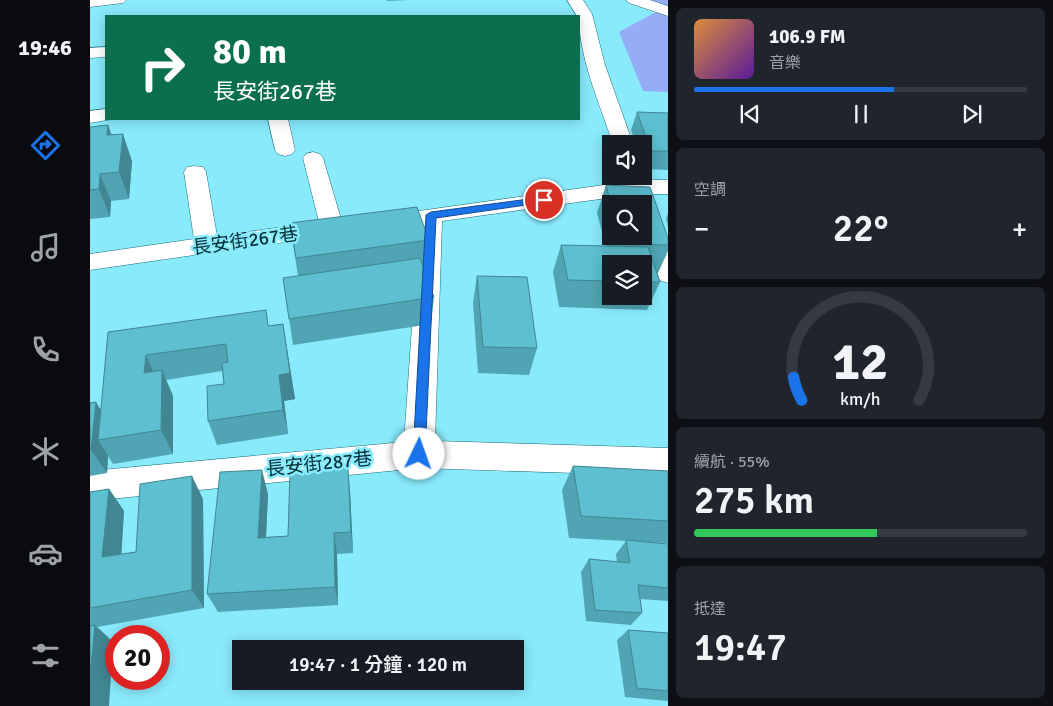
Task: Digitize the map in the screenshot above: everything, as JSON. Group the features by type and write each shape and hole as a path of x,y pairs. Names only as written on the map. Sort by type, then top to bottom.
{"street":[{"path":"90,2 118,0"},
{"path":"634,0 668,11"},
{"path":"652,0 668,5"},
{"path":"580,29 588,66 619,135"},
{"path":"90,53 105,52"},
{"path":"90,117 105,115"},
{"path":"278,120 285,150"},
{"path":"312,158 349,226"},
{"path":"195,172 207,246"},
{"name":"長安街267巷","path":"90,262 431,215 640,193 668,187"},
{"path":"640,193 668,274"},
{"path":"419,454 431,215"},
{"name":"長安街287巷","path":"90,486 419,454 668,462"}],"water":[{"path":"641,0 668,0 668,92 643,91 619,32 658,11"}],"building":[{"path":"637,112 668,113 668,151 652,151 652,135 645,135"},
{"path":"108,125 107,135 123,134 119,172 100,174 99,189 90,190 90,127"},
{"path":"606,185 650,187 668,238 668,245 652,245 652,195 609,195"},
{"path":"417,207 429,240 296,258 290,223"},
{"path":"561,245 648,247 651,255 602,255 602,281 568,280"},
{"path":"420,258 434,297 289,319 283,278"},
{"path":"652,259 660,282 652,282"},
{"path":"477,276 527,277 537,348 483,347"},
{"path":"266,310 268,326 283,324 290,373 279,375 283,410 208,421 207,386 224,384 222,363 228,362 226,344 146,355 144,373 162,370 161,430 98,440 108,332"},
{"path":"96,402 91,450 90,450 90,403"},
{"path":"573,466 668,471 668,521 581,516"},
{"path":"348,468 351,532 334,533 335,587 207,594 220,472 262,470 258,538 288,536 290,471"},
{"path":"192,476 192,590 90,608 90,492 109,489 102,557 136,552 140,484"},
{"path":"626,540 668,544 668,588 638,585 642,613 595,610 589,559 630,563"},
{"path":"95,625 90,676 90,626"},
{"path":"628,630 668,633 668,691 637,688"}],"route":[{"path":"419,454 431,215 544,200"}]}
